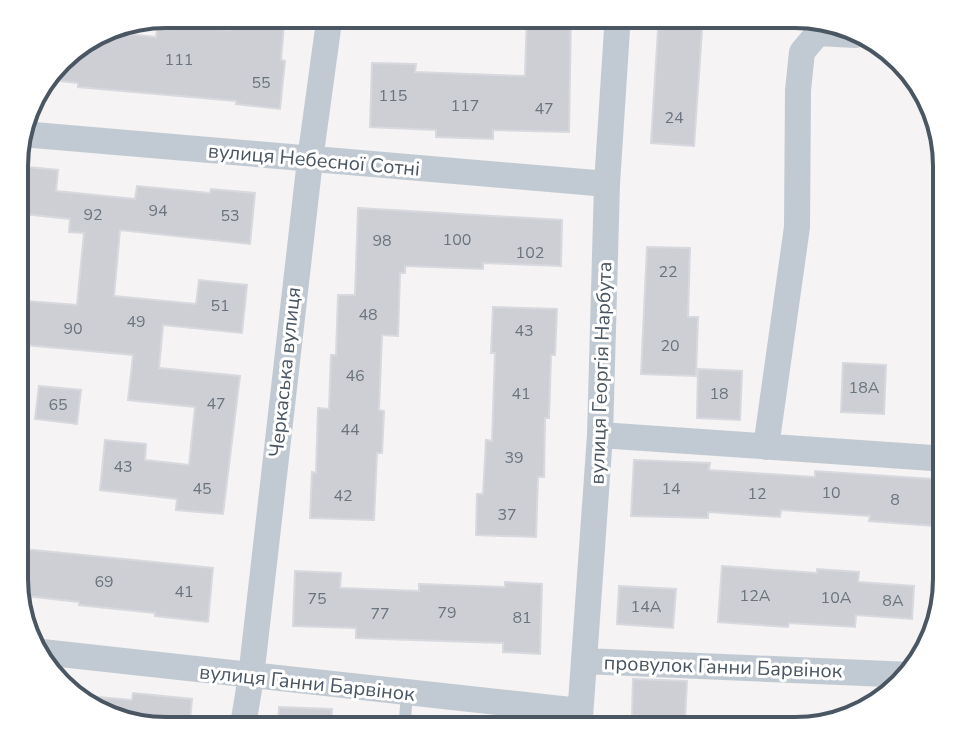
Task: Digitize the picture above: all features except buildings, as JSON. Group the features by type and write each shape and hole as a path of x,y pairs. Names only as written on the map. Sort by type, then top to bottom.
{"street":[{"name":"Черкаська вулиця","path":"244,717 328,28"},
{"name":"вулиця Георгія Нарбута","path":"580,717 600,435 607,184 617,28"},
{"path":"766,447 797,227 798,90 802,52 818,33 832,34"},
{"name":"вулиця Небесної Сотні","path":"32,135 607,184"},
{"path":"600,435 933,458"},
{"name":"вулиця Ганни Барвінок","path":"50,653 407,694 554,717"},
{"name":"провулок Ганни Барвінок","path":"584,661 894,674"}],"lane":[{"path":"405,717 407,694"}]}
